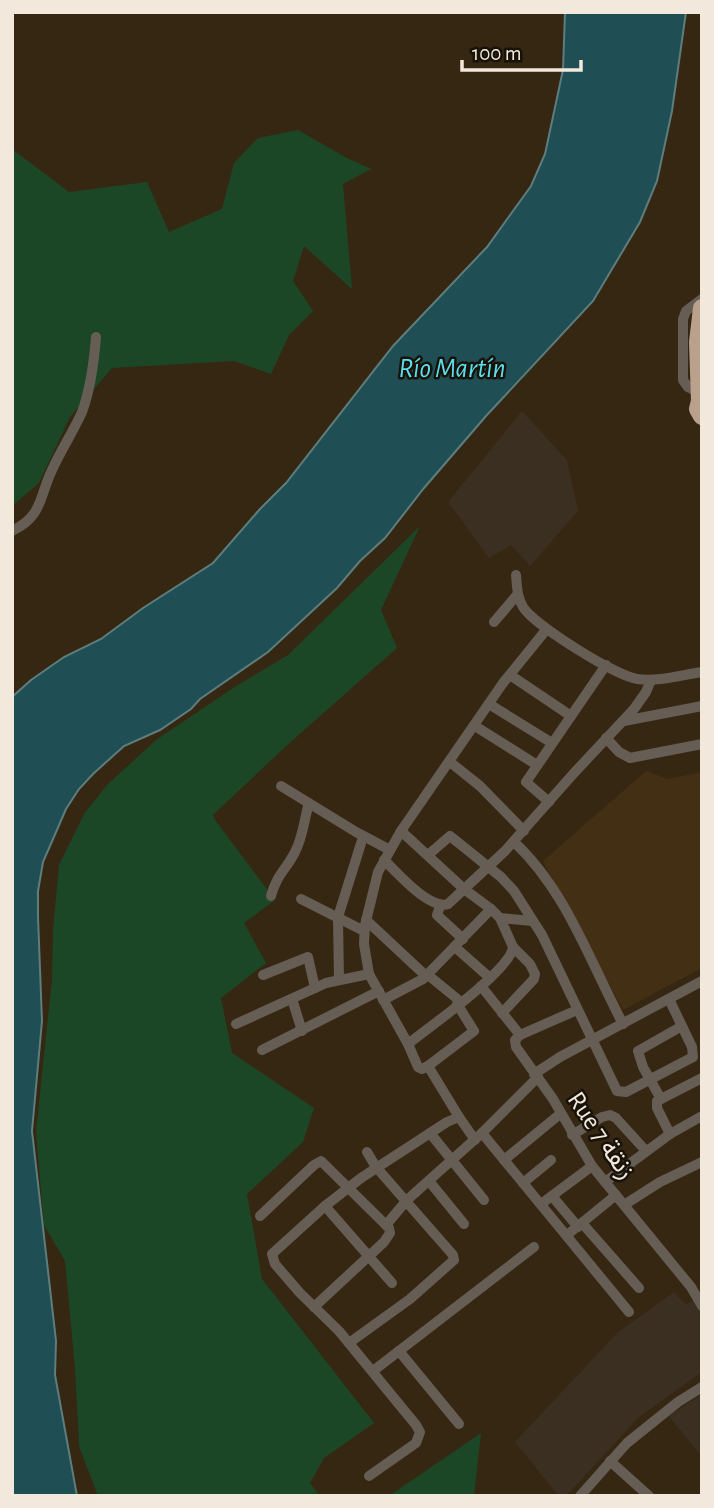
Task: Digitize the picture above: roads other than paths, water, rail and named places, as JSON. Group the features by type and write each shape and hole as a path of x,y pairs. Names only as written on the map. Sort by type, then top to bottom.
{"highway":[{"path":"701,402 698,342 702,308"}],"street":[{"path":"701,402 683,380 683,319 686,311 702,299"},
{"path":"12,531 25,525 39,507 49,475 81,414 94,362 96,337"},
{"path":"516,575 517,595 533,620 606,665 634,679 651,680 702,672"},
{"path":"494,622 517,595"},
{"path":"366,920 459,1003 474,1031 422,1069 418,1067 369,974 365,958 365,931 366,920 374,884 401,831 510,675 547,630"},
{"path":"549,802 526,782 606,665"},
{"path":"510,675 571,716"},
{"path":"281,786 387,855 425,898 440,906 448,904 514,842 624,721 640,701 651,680"},
{"path":"489,704 552,743"},
{"path":"624,721 702,706"},
{"path":"475,726 537,765"},
{"path":"606,738 619,752 630,758 702,744"},
{"path":"450,762 480,786 524,831"},
{"path":"271,896 277,877 294,856 299,845 309,803"},
{"path":"401,831 500,918 513,947 530,964 535,974 534,979 502,1013"},
{"path":"428,855 450,836 507,882 533,920 617,1091 625,1092 693,1057 669,999"},
{"path":"339,980 338,917 363,837"},
{"path":"514,842 536,864 556,894 623,1024"},
{"path":"301,899 365,931"},
{"path":"440,906 437,915 463,939"},
{"path":"262,1050 427,976 491,909"},
{"path":"500,918 533,920"},
{"path":"455,947 490,978"},
{"path":"408,1044 490,978 509,958 513,947"},
{"path":"263,975 308,957 315,988"},
{"path":"236,1024 315,988 369,974"},
{"path":"386,1225 407,1200 478,1137 536,1076 594,1040 702,981"},
{"name":"Rue 7 زنقة","path":"481,986 520,1035 515,1040 516,1046 592,1166 691,1287 702,1306"},
{"path":"292,999 302,1031"},
{"path":"520,1035 577,1010"},
{"path":"661,1099 649,1080 638,1051 682,1027"},
{"path":"428,1066 459,1118 504,1160 629,1312"},
{"path":"670,1133 657,1108 657,1101 702,1079"},
{"path":"504,1160 560,1114"},
{"path":"572,1135 610,1115 616,1118 646,1151"},
{"path":"605,1182 670,1133 702,1116"},
{"path":"369,1476 416,1443 420,1432 349,1343 275,1264 272,1254 325,1206 376,1167 454,1118 459,1118"},
{"path":"430,1133 484,1200"},
{"path":"349,1343 410,1299 454,1260 453,1255 407,1200 376,1167 367,1152"},
{"path":"523,1182 551,1160"},
{"path":"260,1216 318,1162 324,1163 390,1230 389,1237 314,1307"},
{"path":"624,1205 660,1182 702,1162"},
{"path":"541,1204 592,1166"},
{"path":"429,1181 464,1224"},
{"path":"567,1235 616,1195"},
{"path":"552,1196 639,1288"},
{"path":"325,1206 392,1283"},
{"path":"373,1371 534,1247"},
{"path":"399,1352 459,1424"},
{"path":"580,1496 610,1461 647,1426 702,1387"},
{"path":"610,1461 649,1496"}],"water":[{"name":"Río Martín","path":"565,12 686,12 672,111 657,181 640,222 593,301 486,416 385,538 360,561 337,588 268,652 160,730 124,746 93,774 66,809 43,862 38,891 42,1021 32,1131 56,1341 55,1375 77,1496 12,1496 12,697 64,657 101,639 213,563 286,483 393,346 487,247 531,186 545,154 563,70"}]}
